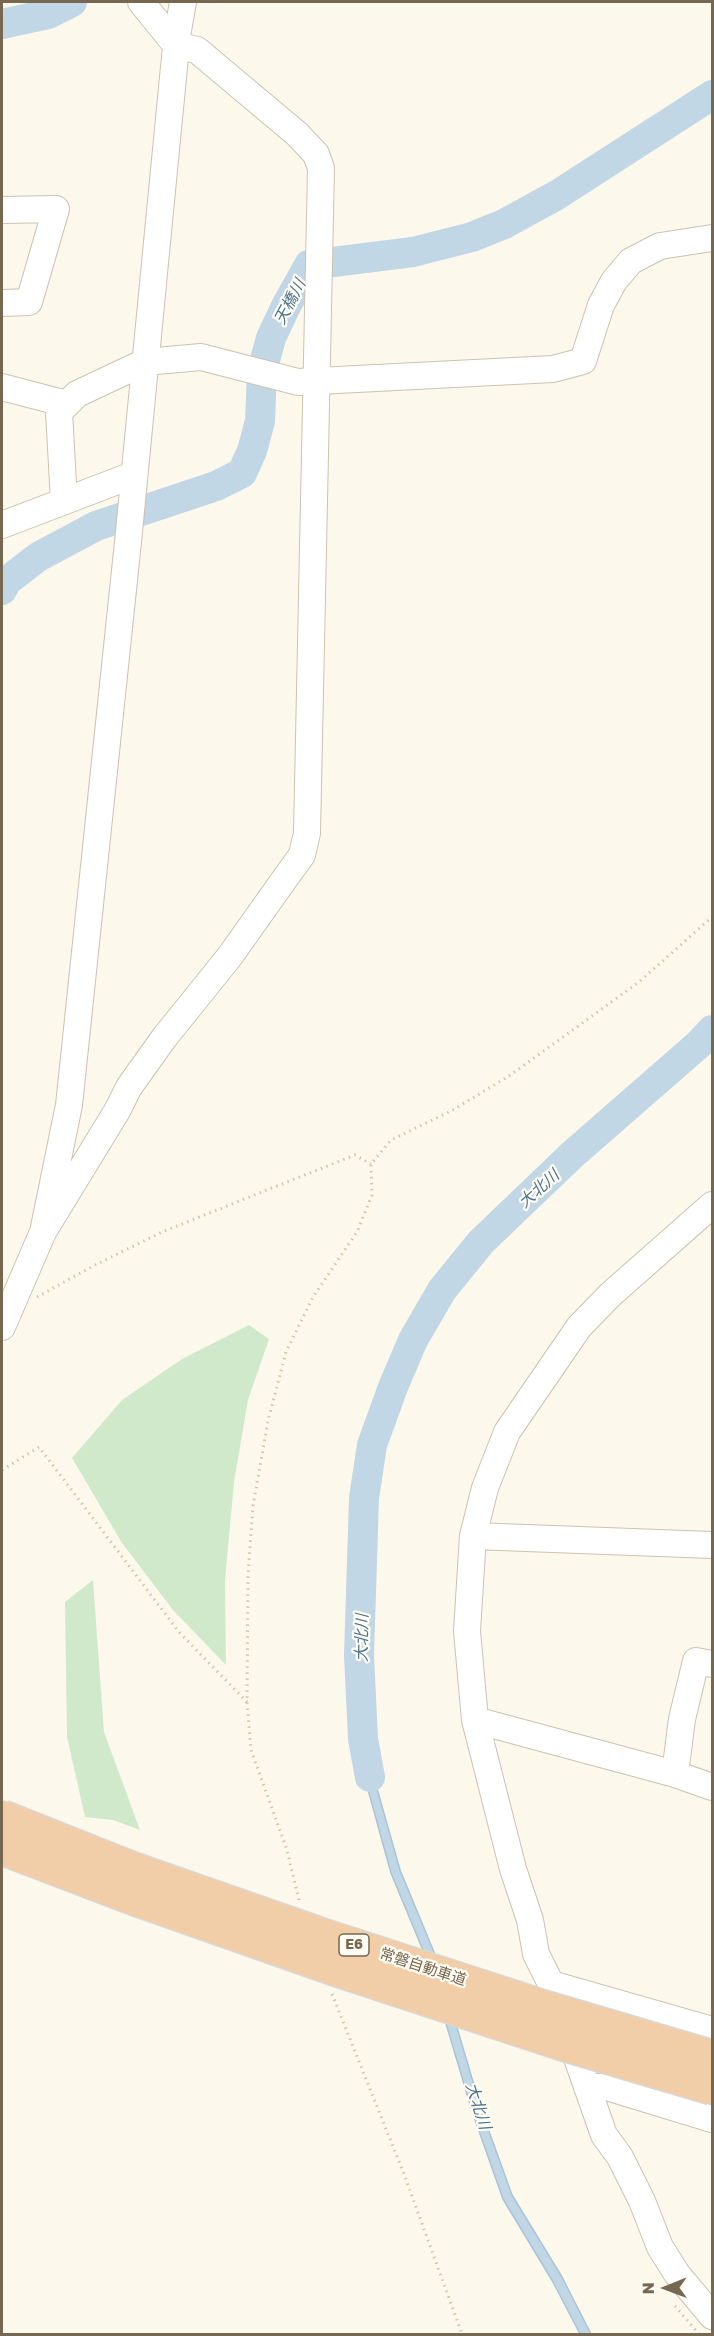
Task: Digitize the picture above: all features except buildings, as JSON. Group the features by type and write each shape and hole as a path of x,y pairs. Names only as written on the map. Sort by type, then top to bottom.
{"highway":[{"name":"常磐自動車道","path":"2,1817 133,1869 322,1935 547,2008 712,2057"},
{"name":"常磐自動車道","path":"2,1848 133,1898 335,1969 560,2043 712,2088"}],"street":[{"path":"4,1321 43,1232 117,1111 129,1087 164,1038 230,956 302,855 308,833 321,168 316,154 297,134 197,50 176,45 141,2"},
{"path":"43,1232 69,1105 128,542 176,45 183,2"},
{"path":"2,210 56,209 29,302 2,303"},
{"path":"63,501 59,412 77,394 146,362 201,357 298,382 542,370 583,361 601,305 614,281 631,261 660,246 712,238"},
{"path":"2,387 67,404"},
{"path":"2,525 133,475"},
{"path":"712,1205 610,1295 579,1327 507,1432 485,1488 473,1536 468,1631 475,1720 513,1869 530,1920 536,1954 551,1984 604,2135 620,2157 642,2201 660,2247 677,2274 712,2316"},
{"path":"473,1536 712,1545"},
{"path":"675,1774 682,1719 696,1661 712,1664"},
{"path":"475,1720 675,1774 712,1788"},
{"path":"551,1984 712,2030"},
{"path":"588,2087 607,2087 712,2119"}],"path":[{"path":"299,1903 286,1850 251,1750 247,1702 249,1574 253,1506 268,1421 286,1352 313,1297 357,1232 372,1195 371,1164 391,1140 451,1111 528,1063 639,982 712,917"},
{"path":"4,1321 94,1265 162,1232 355,1155 371,1164"},
{"path":"2,1470 39,1447 179,1632 247,1702"},
{"path":"329,1986 405,2174 462,2334"}],"green space":[{"path":"249,1325 269,1339 248,1400 234,1482 225,1580 226,1665 173,1610 122,1543 72,1458 122,1400 182,1359"},
{"path":"93,1580 104,1732 140,1830 113,1820 85,1817 67,1737 65,1602"}],"water":[{"path":"358,1739 368,1739 376,1785 400,1870 436,1957 482,2112 512,2195 562,2277 591,2334 580,2334 553,2282 503,2199 473,2114 427,1960 391,1873 367,1786"}],"waterway":[{"path":"2,24 48,14 72,2"},
{"name":"天橋川","path":"2,590 7,581 38,557 96,526 216,486 242,473 252,451 260,421 262,371 271,338 309,265 413,252 472,237 504,224 557,195 712,95"},
{"name":"大北川","path":"370,1777 363,1739 359,1655 364,1498 372,1445 413,1340 442,1290 481,1242 573,1154 712,1030"}]}
